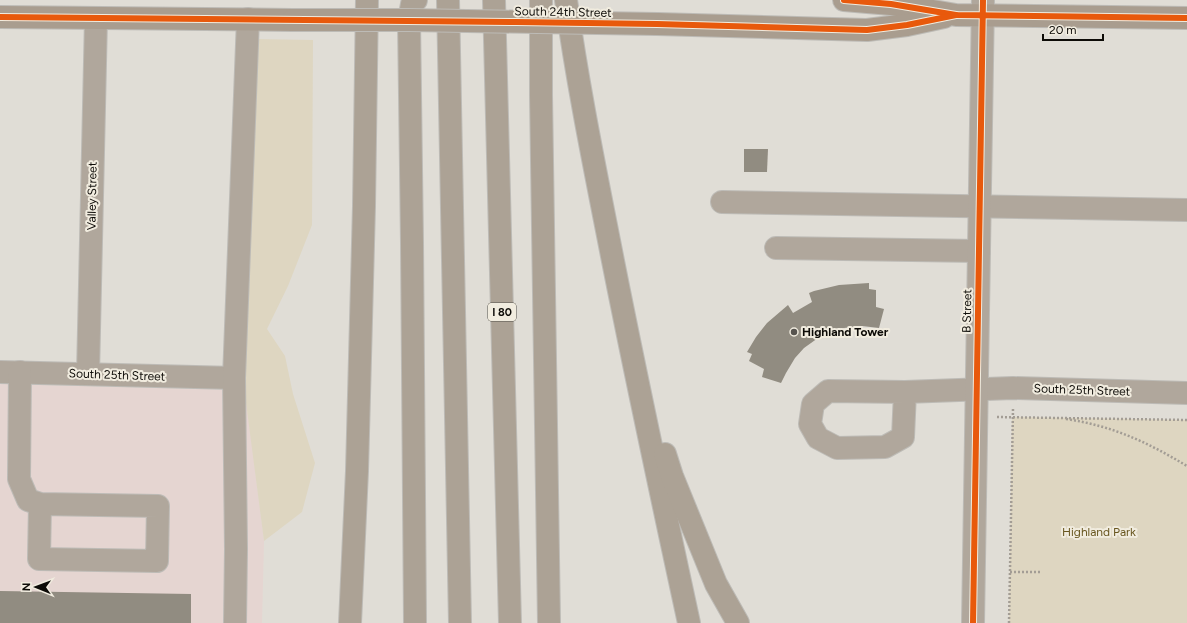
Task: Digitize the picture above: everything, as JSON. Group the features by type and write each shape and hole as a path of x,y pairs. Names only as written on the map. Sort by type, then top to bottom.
{"highway":[{"path":"350,623 357,471 364,206 367,0"},
{"path":"415,623 409,20 412,4 416,0"},
{"path":"448,0 460,623"},
{"name":"I 80","path":"494,0 510,623"},
{"path":"541,0 540,22 549,623"},
{"path":"566,0 586,123 629,342 690,623"},
{"path":"629,342 672,476 716,584 738,623"},
{"path":"357,471 358,623"}],"main road":[{"name":"South 24th Street","path":"844,0 891,4 956,15"},
{"name":"South 24th Street","path":"0,17 409,20 657,24 866,30 907,25 956,15 983,7 1187,18"}],"street":[{"name":"B Street","path":"973,623 983,7"},
{"name":"Valley Street","path":"88,374 96,18"},
{"path":"235,623 236,550 234,378 248,19"},
{"path":"722,202 1187,210"},
{"path":"776,248 979,251"},
{"path":"10,372 18,480 28,500 40,504 158,506 157,561 39,559 40,504"},
{"name":"South 25th Street","path":"10,372 234,378"},
{"name":"South 25th Street","path":"905,392 1013,388 1187,393"}],"path":[{"path":"1009,623 1012,417 1187,420"},
{"path":"1056,417 1088,422 1116,430 1136,438 1187,466"},
{"path":"1010,572 1042,572"}],"shaded area":[{"path":"0,384 245,390 264,541 262,623 0,623"}],"green space":[{"path":"257,39 313,40 312,225 288,286 267,329 285,356 293,394 315,463 302,512 264,541 241,364"},
{"name":"Highland Park","path":"1012,417 1187,420 1187,623 1009,623"}],"building":[{"path":"744,149 768,149 767,172 744,172"},
{"name":"Highland Tower","path":"869,283 869,289 876,290 876,307 884,309 879,328 862,326 844,328 818,338 804,348 795,358 781,383 762,377 764,369 749,361 752,354 747,352 756,337 767,323 788,305 793,313 812,302 809,293 814,291 839,285"},
{"path":"0,591 191,594 191,623 0,623"}],"cycle path":[{"path":"844,0 891,4 956,15 1187,18"},
{"path":"973,623 983,0"},
{"path":"0,17 657,24 867,30 907,25 956,15"}],"place":[{"name":"Highland Tower","path":"794,332"}]}
